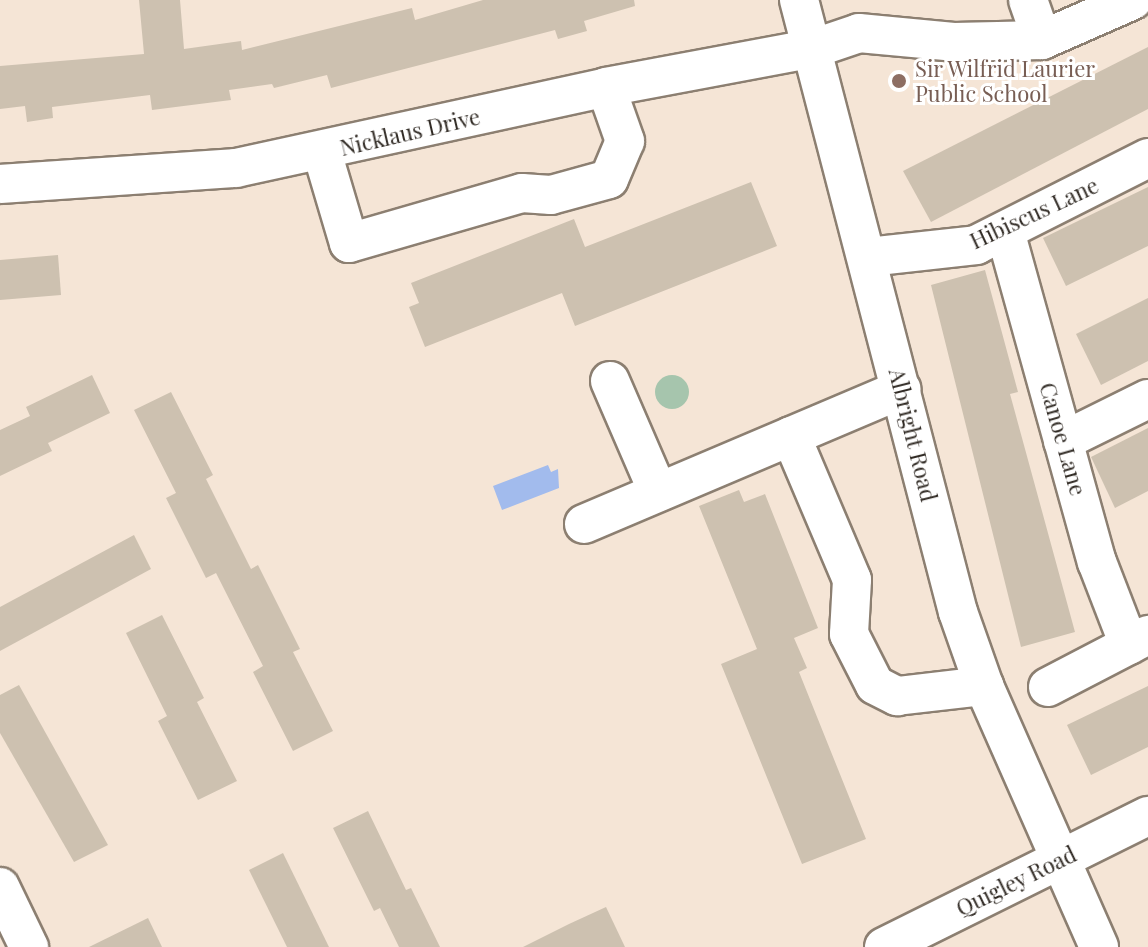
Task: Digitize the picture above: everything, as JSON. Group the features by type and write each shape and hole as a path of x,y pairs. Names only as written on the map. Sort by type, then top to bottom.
{"street":[{"name":"Albright Road","path":"799,0 815,48 958,612 984,686 1063,859 1099,947"},
{"path":"1028,0 1042,40 1133,0"},
{"name":"Nicklaus Drive","path":"0,184 236,168 322,152 606,87 815,48 859,33 954,42 1042,40"},
{"path":"322,152 349,243 522,193 551,195 609,179 625,141 606,87"},
{"name":"Hibiscus Lane","path":"868,257 976,245 1148,158"},
{"name":"Canoe Lane","path":"1005,231 1097,562 1138,640"},
{"path":"610,381 658,492"},
{"path":"584,524 902,389"},
{"path":"1063,441 1148,399"},
{"path":"791,436 852,580 849,634 875,685 897,696 984,686"},
{"path":"1048,687 1138,640"},
{"name":"Quigley Road","path":"884,947 1148,816"},
{"path":"0,887 29,947"}],"green space":[{"path":"672,375 684,380 689,392 684,404 672,409 660,404 655,392 660,380"}],"water":[{"path":"548,465 551,472 558,469 559,488 502,510 493,486"}],"building":[{"path":"139,0 180,0 184,49 241,41 242,50 412,8 415,20 483,0 634,0 635,6 584,21 587,31 558,39 555,30 331,88 327,75 274,88 272,84 229,90 231,100 152,110 150,95 52,107 53,118 27,122 25,106 0,109 0,66 144,54"},
{"path":"1148,47 1148,109 931,222 903,171"},
{"path":"751,182 777,246 575,326 562,293 425,347 409,307 419,303 411,283 574,219 585,247"},
{"path":"1148,187 1148,246 1066,286 1043,238"},
{"path":"58,255 61,295 0,300 0,260"},
{"path":"985,270 1018,392 1010,394 1075,632 1021,647 931,285"},
{"path":"1148,298 1148,361 1101,385 1076,334"},
{"path":"92,375 110,413 48,443 52,451 0,476 0,430 30,416 26,407"},
{"path":"171,392 213,475 206,479 251,569 258,565 300,649 293,652 333,731 293,751 253,672 263,666 216,573 206,578 166,498 176,493 134,410"},
{"path":"1148,428 1148,491 1115,508 1091,457"},
{"path":"739,490 744,502 765,494 818,628 794,638 807,668 799,672 866,839 802,864 721,664 757,649 699,506"},
{"path":"134,535 151,569 0,651 0,607"},
{"path":"162,615 204,698 197,702 237,781 198,800 158,721 167,716 126,633"},
{"path":"19,685 108,845 74,862 0,733 0,695"},
{"path":"1148,686 1148,747 1091,775 1067,725"},
{"path":"368,811 406,890 411,888 440,947 399,947 380,908 374,911 333,828"},
{"path":"283,853 329,947 287,947 249,870"},
{"path":"606,907 625,947 523,947 569,924"},
{"path":"148,918 162,947 89,947"}],"place":[{"name":"Sir Wilfrid Laurier Public School","path":"899,81"}]}
